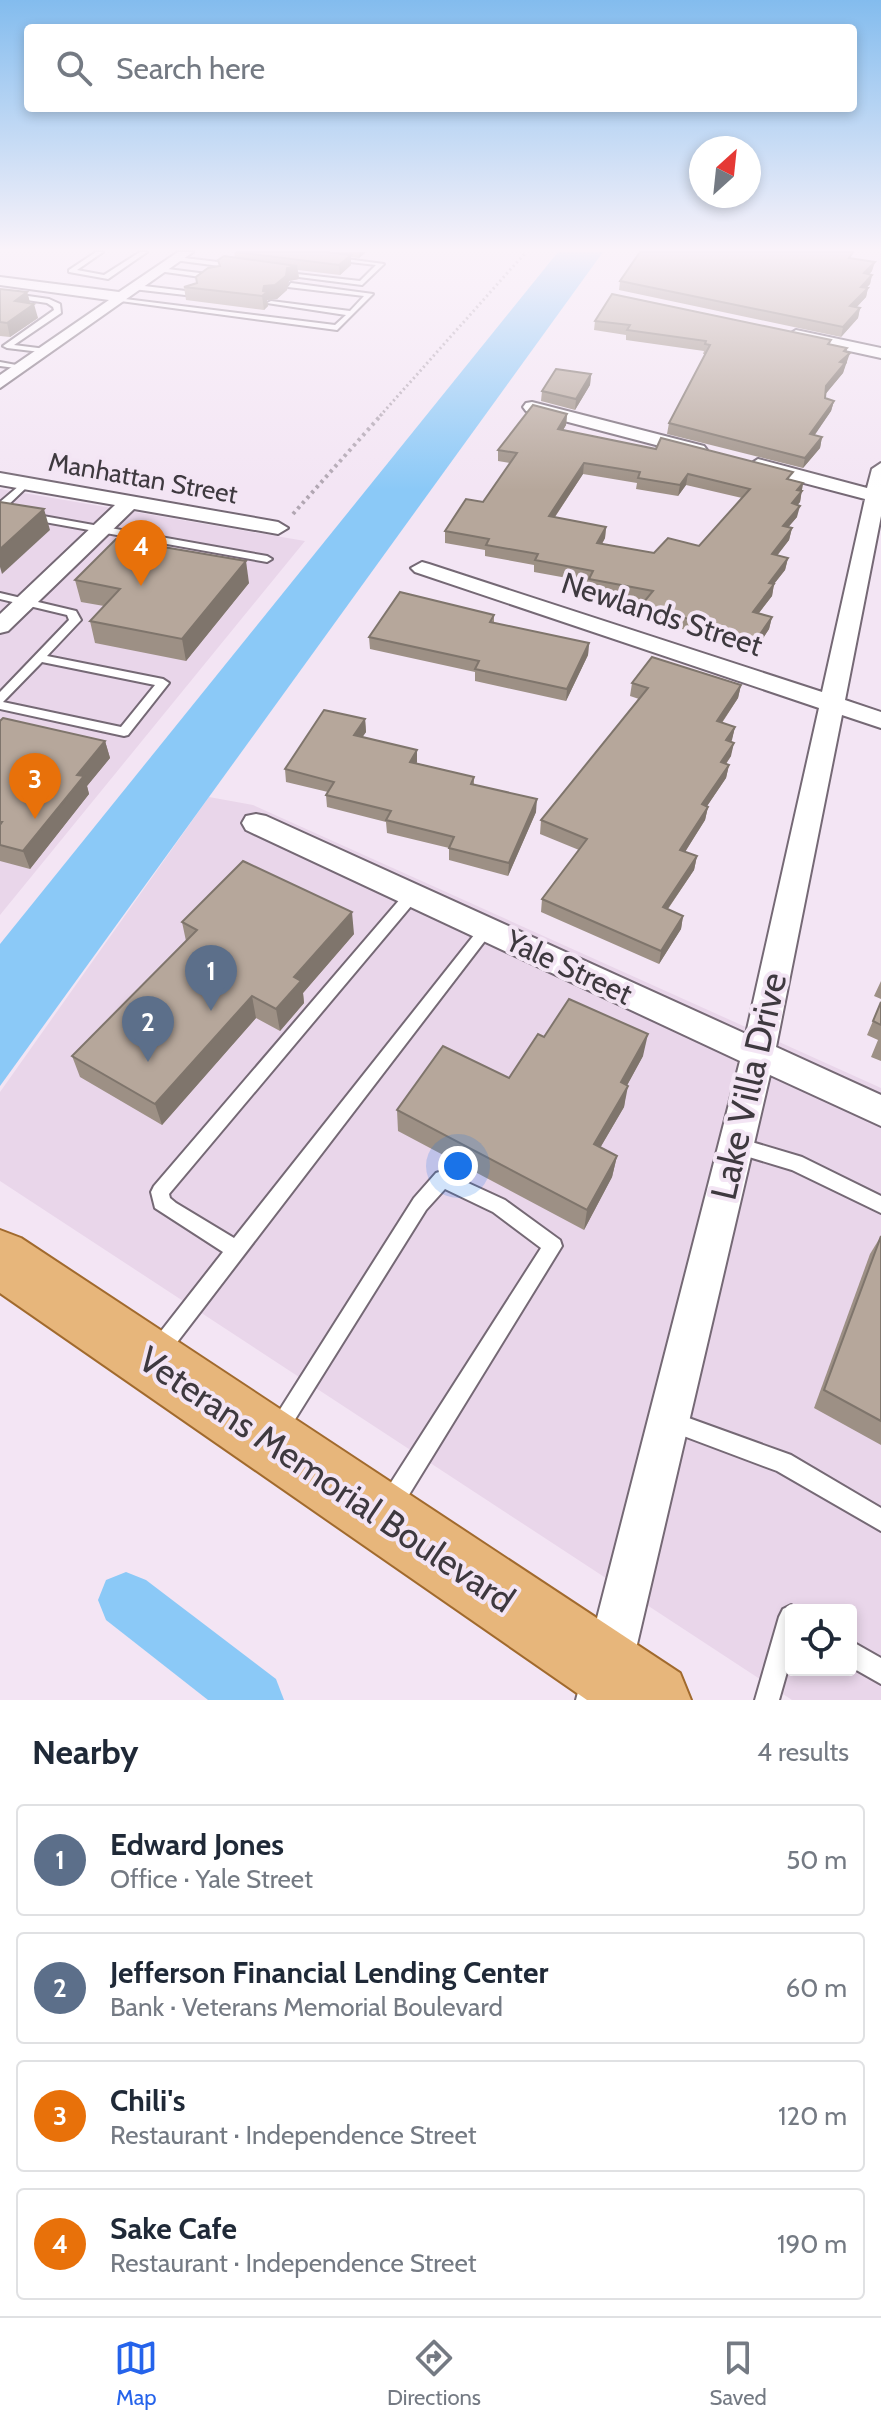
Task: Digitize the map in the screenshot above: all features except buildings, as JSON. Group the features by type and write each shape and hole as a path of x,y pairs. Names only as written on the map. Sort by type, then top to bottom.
{"main road":[{"name":"Veterans Memorial Boulevard","path":"0,1258 382,1517 620,1689"}],"street":[{"path":"0,383 74,331"},
{"path":"781,331 881,353"},
{"path":"532,407 711,453"},
{"path":"741,461 879,487"},
{"name":"Manhattan Street","path":"0,479 278,528"},
{"name":"Lake Villa Drive","path":"620,1689 668,1420 758,1054 879,487"},
{"path":"0,626 130,502"},
{"name":"Newlands Street","path":"422,568 881,720"},
{"name":"Yale Street","path":"256,823 881,1111"}],"lane":[{"path":"3,345 25,331"},
{"path":"3,345 46,351"},
{"path":"0,364 23,367"},
{"path":"0,509 26,483"},
{"path":"0,509 267,559"},
{"path":"0,596 59,608 72,613 75,620 0,699"},
{"path":"0,705 124,732 163,683 39,658"},
{"path":"237,1250 170,1209 161,1202 160,1192 412,895"},
{"path":"151,1360 487,929"},
{"path":"735,1145 796,1163 881,1205"},
{"path":"271,1441 420,1204 442,1179 499,1206 553,1246 382,1517"},
{"path":"668,1420 783,1463 881,1520"},
{"path":"767,1700 785,1638"},
{"path":"857,1657 881,1672"}],"path":[{"path":"278,528 298,510 456,331"}],"shaded area":[{"path":"0,489 305,541 0,915"},
{"path":"209,797 253,805 881,1088 881,1700 792,1700 0,1181 0,1092"}],"water":[{"path":"494,331 546,331 0,1086 0,944"}],"waterway":[{"path":"126,1600 255,1700"}],"place":[{"name":"Sake Cafe","path":"141,586"},
{"name":"Chili's","path":"35,819"},
{"name":"Edward Jones","path":"211,1011"},
{"name":"Jefferson Financial Lending Center","path":"148,1062"}]}
